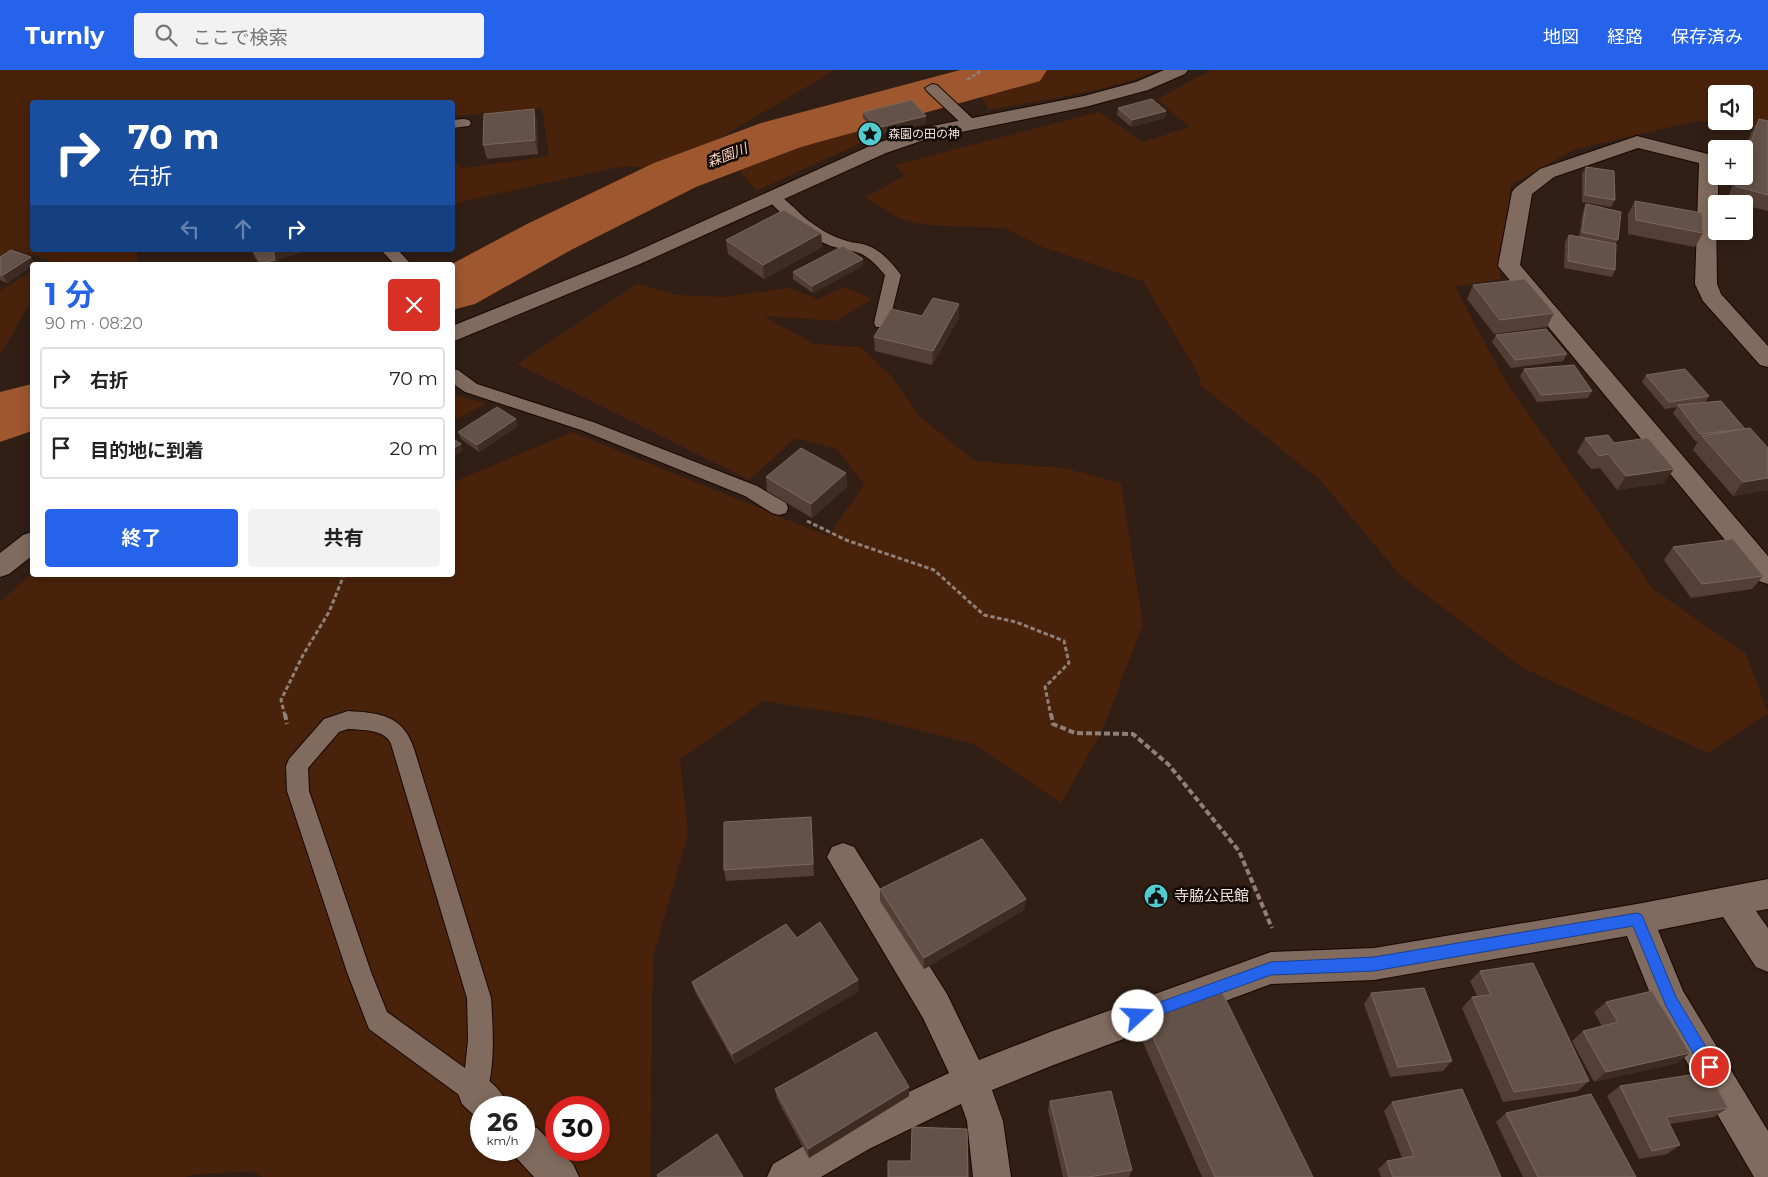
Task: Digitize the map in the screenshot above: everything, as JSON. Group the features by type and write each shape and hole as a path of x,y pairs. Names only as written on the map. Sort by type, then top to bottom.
{"street":[{"path":"455,332 633,260 831,169 879,149 922,134 1085,101 1142,86 1179,70"},
{"path":"1768,360 1711,296 1706,284 1709,160 1637,142 1547,173 1522,192 1509,266 1768,574"},
{"path":"0,567 30,544"},
{"path":"843,857 935,1006 971,1081 985,1121 992,1177"},
{"path":"786,1177 856,1136 971,1081 1271,968 1374,964 1637,919 1768,894"},
{"path":"1730,902 1768,956"},
{"path":"1637,919 1670,1001 1768,1166"},
{"path":"535,1152 560,1177"}],"lane":[{"path":"932,88 969,123"},
{"path":"773,197 788,214 815,232 841,245 862,249 881,260 893,274 882,323"},
{"path":"391,252 401,262"},
{"path":"455,376 471,388 587,426 751,491 779,508"},
{"path":"348,720 365,721 383,726 397,735 411,773 479,998 483,1099 378,1020 359,972 298,791 297,766 312,745 332,725 348,720"}],"path":[{"path":"966,81 982,70"},
{"path":"779,508 846,540 934,570 984,615 1016,622 1064,641 1069,663 1045,686 1054,724 1075,733 1133,734 1169,765 1238,851 1290,967"},
{"path":"281,700 303,655 329,612 343,577"}],"shaded area":[{"path":"0,70 835,70 667,169 624,166 464,201 455,205 455,161 463,168 549,156 542,108 455,116 455,100 30,100 30,252 137,252 138,262 47,262 50,260 14,249 0,259"},
{"path":"1042,70 1158,70 1096,90 989,110 977,89"},
{"path":"1211,70 1768,70 1768,128 1753,127 1753,85 1708,85 1708,122 1696,121 1573,150 1511,185 1500,279 1455,287 1507,384 1653,589 1746,654 1768,713 1708,753 1523,668 1401,576 1319,479 1199,384 1201,379 1143,281 1043,247 1004,228 926,225 901,219 865,197 904,176 895,165 1099,112 1143,142 1189,127 1157,99"},
{"path":"847,123 865,141 756,191 734,163"},
{"path":"30,272 30,303 0,355 0,291"},
{"path":"637,284 678,295 723,297 790,288 818,299 844,287 872,299 837,321 763,316 814,344 861,347 891,376 920,417 975,461 1064,468 1121,483 1143,625 1102,731 1061,803 974,744 870,718 764,701 680,759 688,834 653,957 650,1177 263,1177 253,1171 190,1175 186,1177 0,1177 0,602 30,575 30,577 455,577 455,481 572,432 828,536 864,485 837,449 795,438 749,480 517,364"},
{"path":"455,395 486,404 455,420"}],"building":[{"path":"1152,99 1166,111 1132,120 1118,108"},
{"path":"912,100 926,116 877,128 863,112"},
{"path":"534,109 535,140 483,145 484,114"},
{"path":"1759,119 1768,121 1768,195 1735,186 1753,185 1752,140"},
{"path":"1586,167 1614,171 1615,200 1585,195"},
{"path":"1635,201 1702,213 1703,233 1636,220"},
{"path":"1586,204 1621,212 1618,240 1582,232"},
{"path":"784,210 821,233 763,265 726,240"},
{"path":"1569,235 1616,244 1615,270 1568,261"},
{"path":"843,246 863,259 812,286 793,272"},
{"path":"11,250 31,257 3,275 0,275 0,257"},
{"path":"254,252 273,252 275,260 260,262"},
{"path":"1525,279 1554,313 1500,320 1473,285"},
{"path":"933,298 959,304 933,351 874,337 891,309 922,316"},
{"path":"1546,329 1567,354 1515,360 1496,335"},
{"path":"1574,365 1592,391 1541,395 1524,369"},
{"path":"1685,369 1709,396 1669,402 1646,375"},
{"path":"1721,401 1745,429 1700,434 1678,405"},
{"path":"497,407 516,419 477,445 458,432"},
{"path":"1750,428 1768,448 1768,478 1743,482 1702,436"},
{"path":"1608,435 1614,443 1648,438 1674,469 1626,476 1608,454 1599,456 1585,438"},
{"path":"455,440 461,444 455,447"},
{"path":"801,448 846,473 811,504 766,477"},
{"path":"1733,539 1763,576 1702,584 1673,547"},
{"path":"811,817 813,864 724,870 724,822"},
{"path":"982,839 1026,899 924,958 880,889"},
{"path":"820,922 858,980 732,1054 692,982 786,924 797,938"},
{"path":"1533,963 1589,1081 1514,1092 1472,997 1491,995 1480,971"},
{"path":"1424,988 1452,1061 1398,1067 1371,993"},
{"path":"1652,991 1690,1053 1606,1072 1583,1031 1618,1022 1606,1002"},
{"path":"1222,992 1313,1177 1215,1177 1144,1017"},
{"path":"876,1032 909,1087 808,1149 775,1089"},
{"path":"1709,1072 1728,1108 1666,1117 1680,1145 1652,1151 1620,1086"},
{"path":"1462,1089 1501,1177 1393,1177 1387,1161 1414,1156 1392,1102"},
{"path":"1111,1091 1132,1170 1088,1177 1069,1177 1050,1101"},
{"path":"1591,1094 1636,1177 1538,1177 1506,1113"},
{"path":"912,1127 967,1129 968,1177 888,1177 888,1161 911,1161"},
{"path":"717,1134 743,1177 658,1177 657,1175"}],"waterway":[{"name":"森園川","path":"455,288 549,237 675,175 781,135 1021,70"},
{"name":"森園川","path":"0,418 13,412 30,408"}],"place":[{"name":"森園の田の神","path":"870,134"},
{"name":"寺脇公民館","path":"1156,896"}],"route":[{"path":"1138,1016 1271,968 1374,964 1637,919 1670,1001 1710,1067"}]}
